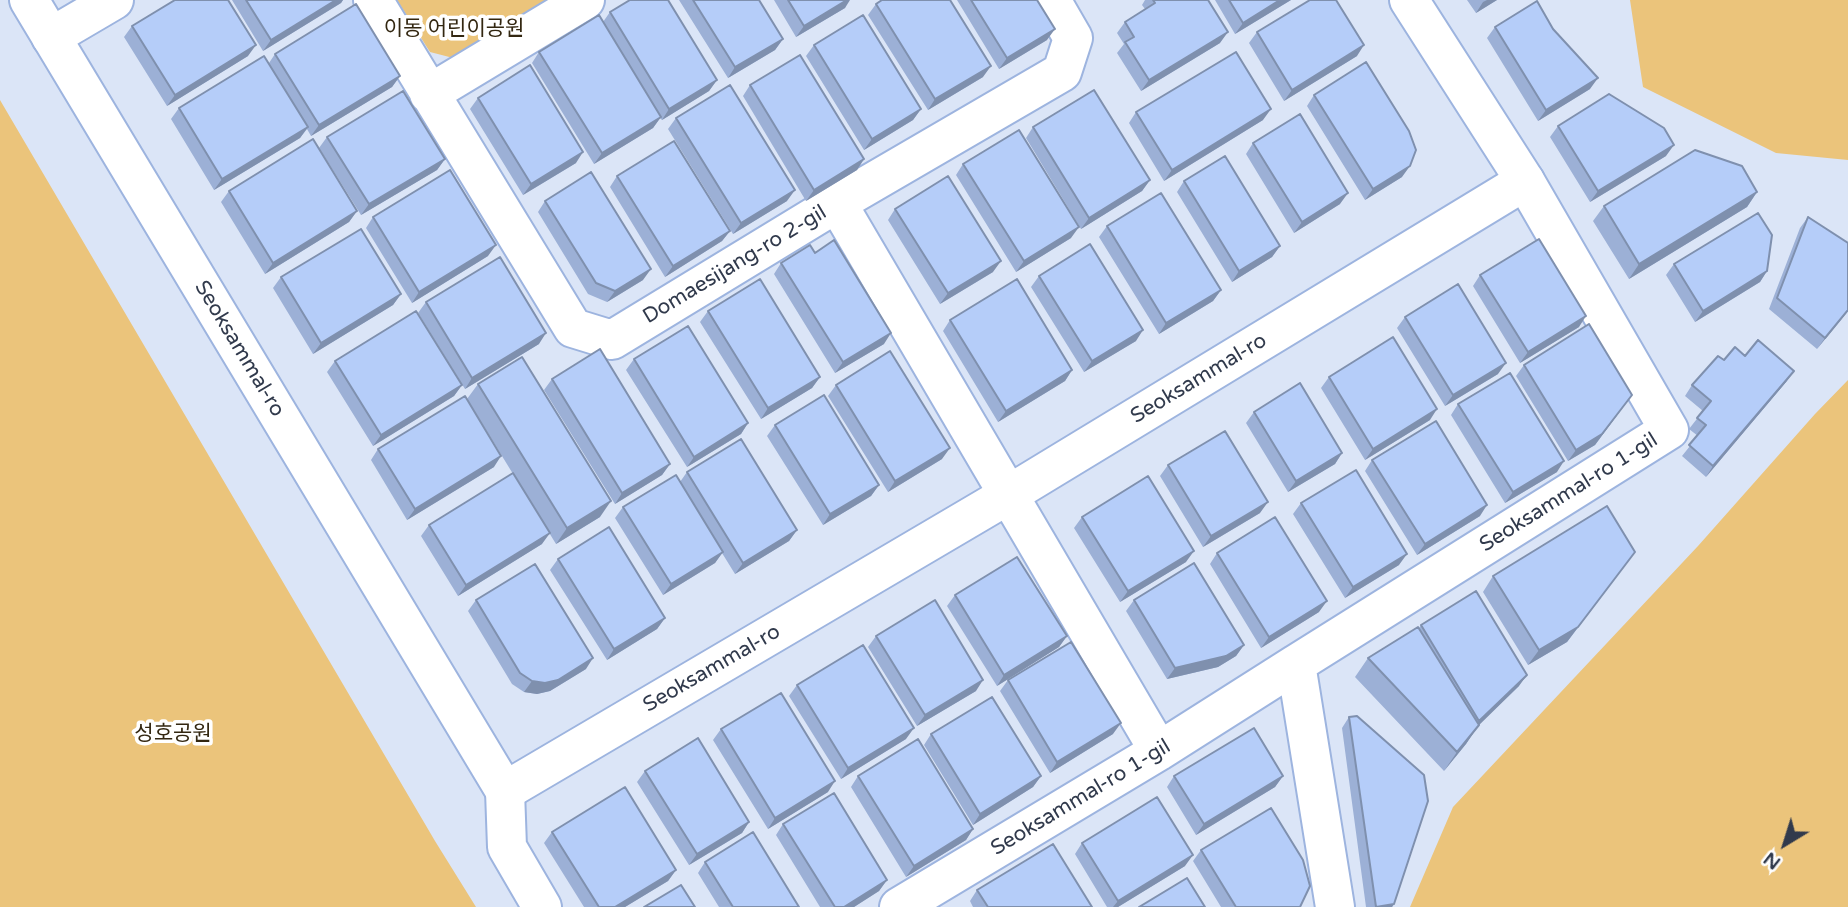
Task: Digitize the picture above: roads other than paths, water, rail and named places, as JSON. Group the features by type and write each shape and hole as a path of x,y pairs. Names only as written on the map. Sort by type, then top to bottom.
{"street":[{"name":"Seoksammal-ro","path":"29,0 505,791 1009,495 1525,181"},
{"path":"51,37 114,0"},
{"name":"Domaesijang-ro 2-gil","path":"373,0 573,328 612,340 837,203 1062,72 1073,38 1051,0"},
{"path":"429,94 585,0"},
{"path":"1409,0 1525,181"},
{"name":"Seoksammal-ro 1-gil","path":"899,907 1159,751 1669,430 1525,181"},
{"path":"837,203 1159,751"},
{"path":"1296,664 1335,907"},
{"path":"505,791 507,847 542,907"}],"park label":[{"name":"이동 어린이공원","path":"454,29"},
{"name":"성호공원","path":"173,734"}]}
